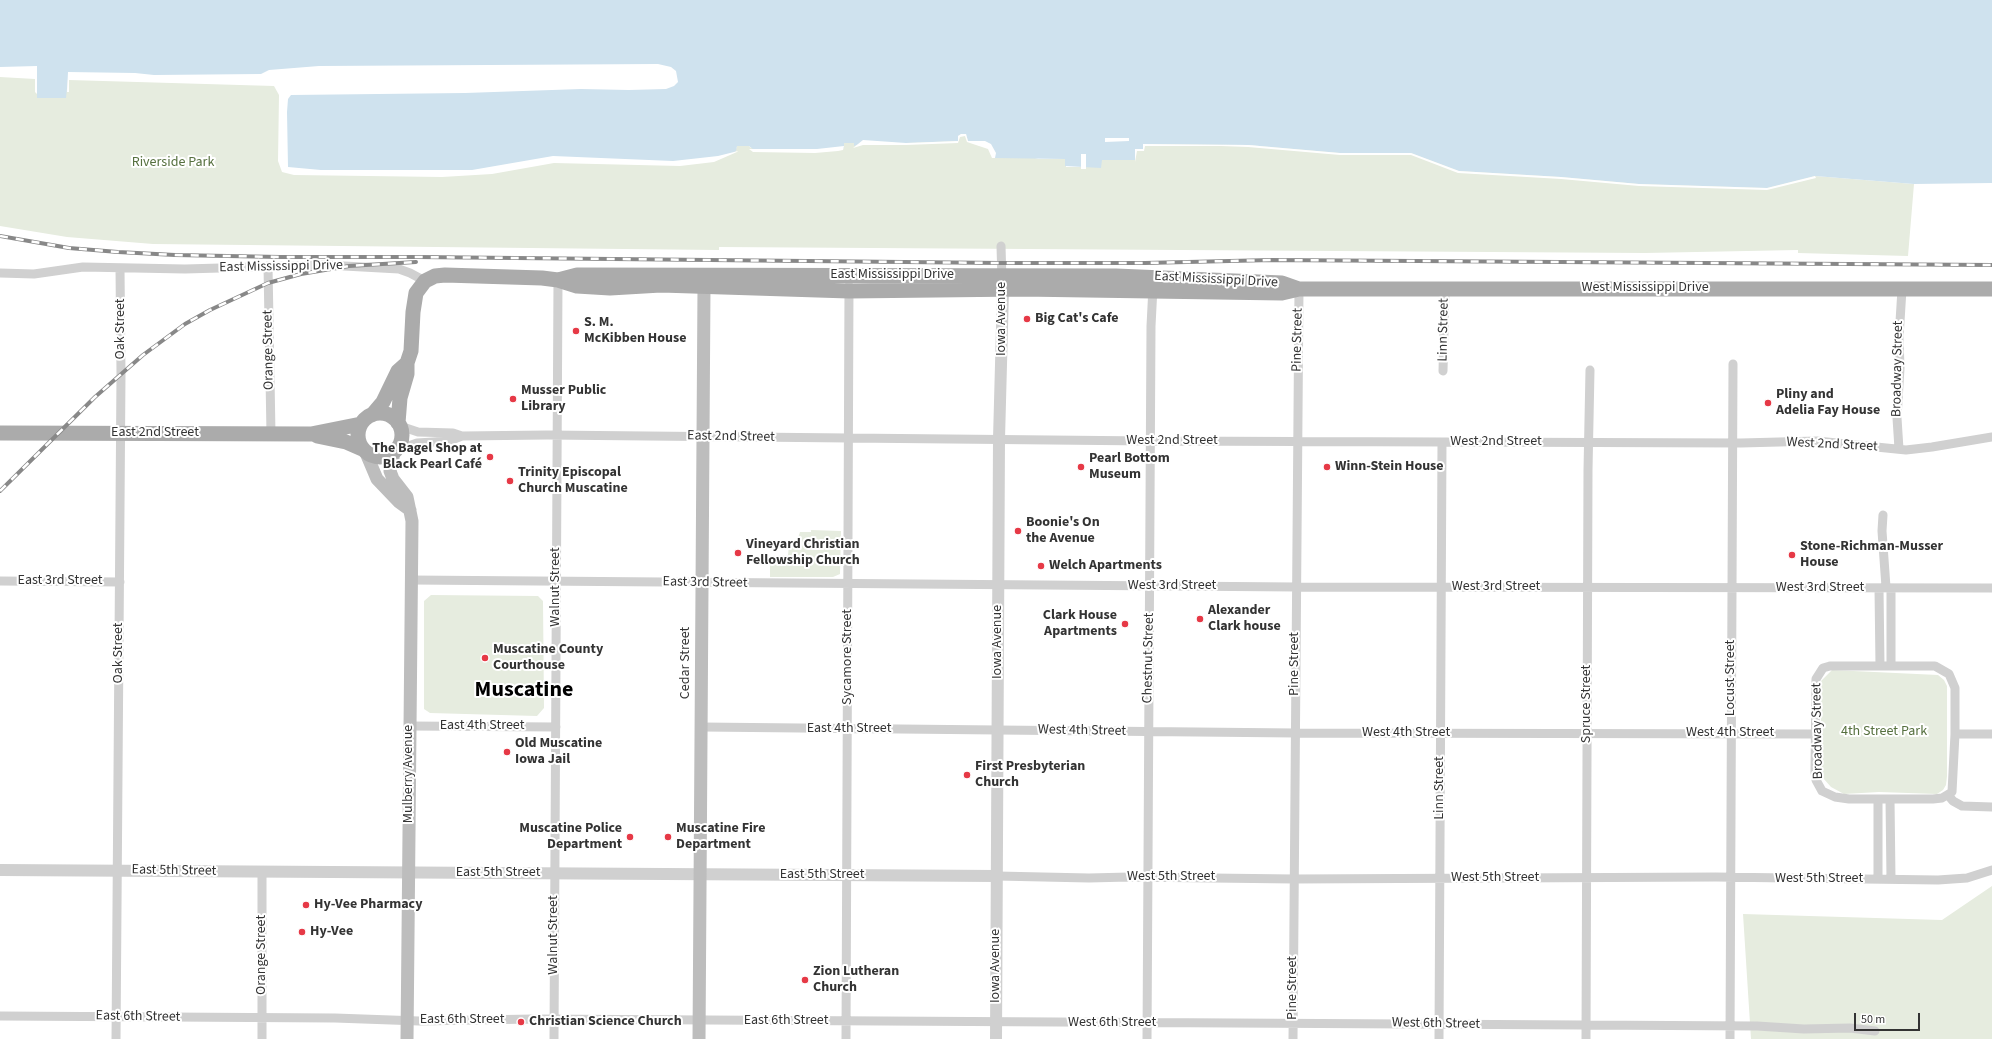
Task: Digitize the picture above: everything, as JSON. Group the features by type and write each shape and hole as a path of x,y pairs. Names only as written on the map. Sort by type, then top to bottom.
{"main road":[{"name":"East Mississippi Drive","path":"558,280 577,275 849,274 1153,292 1282,293 1299,289"},
{"name":"East Mississippi Drive","path":"425,281 435,276 456,275 558,280 577,286 597,287 633,288 661,285 849,291 1154,277 1282,283 1299,289"},
{"path":"364,451 371,456 383,457 395,452 402,438 399,424 400,398 407,374 407,363 411,351 416,293 425,281"},
{"name":"Cedar Street","path":"699,1039 704,287"},
{"name":"West Mississippi Drive","path":"1299,289 1992,289"},
{"path":"407,363 398,371 383,402 366,419 358,437 377,479 399,502 410,510"},
{"path":"366,419 384,414 390,416 399,424"},
{"name":"East 2nd Street","path":"0,433 311,434 366,419"},
{"name":"East 2nd Street","path":"311,434 324,439 346,442 364,451"},
{"name":"Mulberry Avenue","path":"395,452 390,471 393,479 407,497 412,521 407,1039"}],"street":[{"name":"Iowa Avenue","path":"996,1039 997,730 1000,585 999,439 1002,283 1001,246"},
{"name":"East Mississippi Drive","path":"0,273 34,274 83,267 185,269 326,265 399,269 425,281"},
{"name":"Orange Street","path":"268,266 271,434"},
{"name":"Oak Street","path":"116,1039 116,870 120,582 120,268"},
{"name":"Sycamore Street","path":"846,1039 849,274"},
{"name":"Chestnut Street","path":"1147,1039 1149,586 1154,277"},
{"name":"Walnut Street","path":"554,1039 558,280"},
{"name":"Pine Street","path":"1293,1039 1299,289"},
{"name":"Linn Street","path":"1443,372 1445,289"},
{"name":"Broadway Street","path":"1899,449 1897,418 1902,289"},
{"name":"Locust Street","path":"1730,1039 1733,364"},
{"name":"Spruce Street","path":"1586,1039 1587,587 1590,370"},
{"name":"East 2nd Street","path":"399,424 418,432 453,433 462,436 557,435 999,439"},
{"name":"East 2nd Street","path":"395,452 417,443 449,441 462,436"},
{"name":"West 2nd Street","path":"999,439 1732,443 1817,441 1899,449 1926,448 1992,437"},
{"name":"Linn Street","path":"1439,1039 1442,442"},
{"path":"1883,515 1882,531 1885,588 1892,666"},
{"name":"East 3rd Street","path":"411,580 1000,585"},
{"name":"East 3rd Street","path":"0,581 120,582"},
{"name":"West 3rd Street","path":"1000,585 1992,588"},
{"path":"1878,879 1878,799 1934,799 1948,795 1953,790 1955,734 1956,688 1953,680 1946,671 1935,666 1880,666 1885,588"},
{"name":"Broadway Street","path":"1878,799 1835,797 1822,791 1816,776 1815,734 1816,679 1818,673 1830,666 1880,666"},
{"name":"East 4th Street","path":"409,726 556,727"},
{"name":"East 4th Street","path":"702,727 997,730"},
{"name":"West 4th Street","path":"997,730 1295,733 1815,734"},
{"path":"1955,734 1992,734"},
{"path":"1948,795 1953,801 1962,806 1992,807"},
{"path":"1890,799 1891,879"},
{"name":"East 5th Street","path":"0,870 997,876"},
{"name":"West 5th Street","path":"997,876 1294,879 1731,878 1938,880 1966,878 1992,870"},
{"name":"Orange Street","path":"262,872 262,1039"},
{"name":"East 6th Street","path":"0,1016 408,1020 996,1022"},
{"name":"West 6th Street","path":"996,1022 1730,1026 1804,1029 1850,1028 1875,1031"}],"green space":[{"name":"Riverside Park","path":"0,75 276,84 554,161 736,149 737,146 749,146 751,148 809,141 858,97 1038,159 1066,159 1066,167 1086,167 1087,151 1143,144 1221,144 1411,153 1815,176 1914,184 1908,256 1798,253 1798,250 1645,253 719,247 719,250 153,244 67,237 0,226"},
{"path":"811,530 841,531 840,574 833,577 770,577 770,556 788,555 789,545 797,541 800,532 811,532"},
{"path":"431,595 538,596 543,601 544,708 537,716 430,713 424,709 424,601"},
{"name":"4th Street Park","path":"1832,670 1938,675 1944,680 1947,686 1947,776 1946,785 1943,790 1937,794 1879,792 1844,794 1831,787 1823,778 1821,768 1821,681"},
{"path":"1992,886 1992,1039 1751,1039 1743,914 1942,920"}],"water":[{"path":"0,0 1992,0 1992,183 1914,184 1815,176 1767,188 1639,184 1561,177 1459,171 1411,153 1340,153 1248,145 1144,144 1143,149 1135,149 1135,160 1102,160 1101,168 1065,166 1065,159 994,158 989,147 968,141 966,134 961,134 958,136 958,141 862,143 854,146 854,143 844,143 844,148 815,151 754,150 749,146 737,146 736,151 731,154 680,164 554,161 492,172 284,171 281,95 275,84 68,78 66,98 37,98 37,77 0,75"}],"pier":[{"path":"658,64 671,67 676,71 678,82 674,86 666,89 629,90 581,89 465,93 291,95 288,99 287,112 288,167 321,170 472,170 553,156 673,161 718,156 738,151 737,152 714,162 680,166 554,163 492,174 442,177 294,175 282,172 278,161 279,95 274,86 69,80 69,92 67,92 68,72 135,73 154,75 261,74 269,70 319,66"},
{"path":"37,66 37,94 35,92 35,79 0,77 0,67"},
{"path":"961,134 966,134 968,141 985,141 991,144 996,153 995,158 992,158 988,149 967,142 965,136 960,137 958,143 863,145 853,148 863,140 906,143 958,141 958,136"},
{"path":"1105,138 1129,138 1129,141 1105,142"},
{"path":"1143,144 1248,145 1340,153 1411,153 1459,171 1561,177 1639,184 1767,188 1815,176 1816,178 1767,190 1639,186 1561,179 1458,173 1411,155 1340,155 1221,146 1145,146 1144,151 1137,151 1135,162 1135,149 1143,149"},
{"path":"844,146 843,150 815,153 753,152 749,149 817,149"},
{"path":"1081,154 1086,154 1086,169 1081,169"}],"railway":[{"path":"0,236 69,248 118,252 175,255 280,257 1001,263 1145,263 1272,260 1992,265"},
{"path":"0,491 95,397 143,355 185,324 210,310 268,283 301,274 349,266 416,262"}],"place":[{"name":"Big Cat's Cafe","path":"1027,319"},
{"name":"S. M. McKibben House","path":"576,331"},
{"name":"Musser Public Library","path":"513,399"},
{"name":"Pliny and Adelia Fay House","path":"1768,403"},
{"name":"The Bagel Shop at Black Pearl Café","path":"490,457"},
{"name":"Pearl Bottom Museum","path":"1081,467"},
{"name":"Winn-Stein House","path":"1327,467"},
{"name":"Trinity Episcopal Church Muscatine","path":"510,481"},
{"name":"Boonie's On the Avenue","path":"1018,531"},
{"name":"Vineyard Christian Fellowship Church","path":"738,553"},
{"name":"Stone-Richman-Musser House","path":"1792,555"},
{"name":"Welch Apartments","path":"1041,566"},
{"name":"Alexander Clark house","path":"1200,619"},
{"name":"Clark House Apartments","path":"1125,624"},
{"name":"Muscatine County Courthouse","path":"485,658"},
{"name":"Old Muscatine Iowa Jail","path":"507,752"},
{"name":"First Presbyterian Church","path":"967,775"},
{"name":"Muscatine Police Department","path":"630,837"},
{"name":"Muscatine Fire Department","path":"668,837"},
{"name":"Hy-Vee Pharmacy","path":"306,905"},
{"name":"Hy-Vee","path":"302,932"},
{"name":"Zion Lutheran Church","path":"805,980"},
{"name":"Christian Science Church","path":"521,1022"}],"district":[{"name":"Muscatine","path":"524,691"}]}
